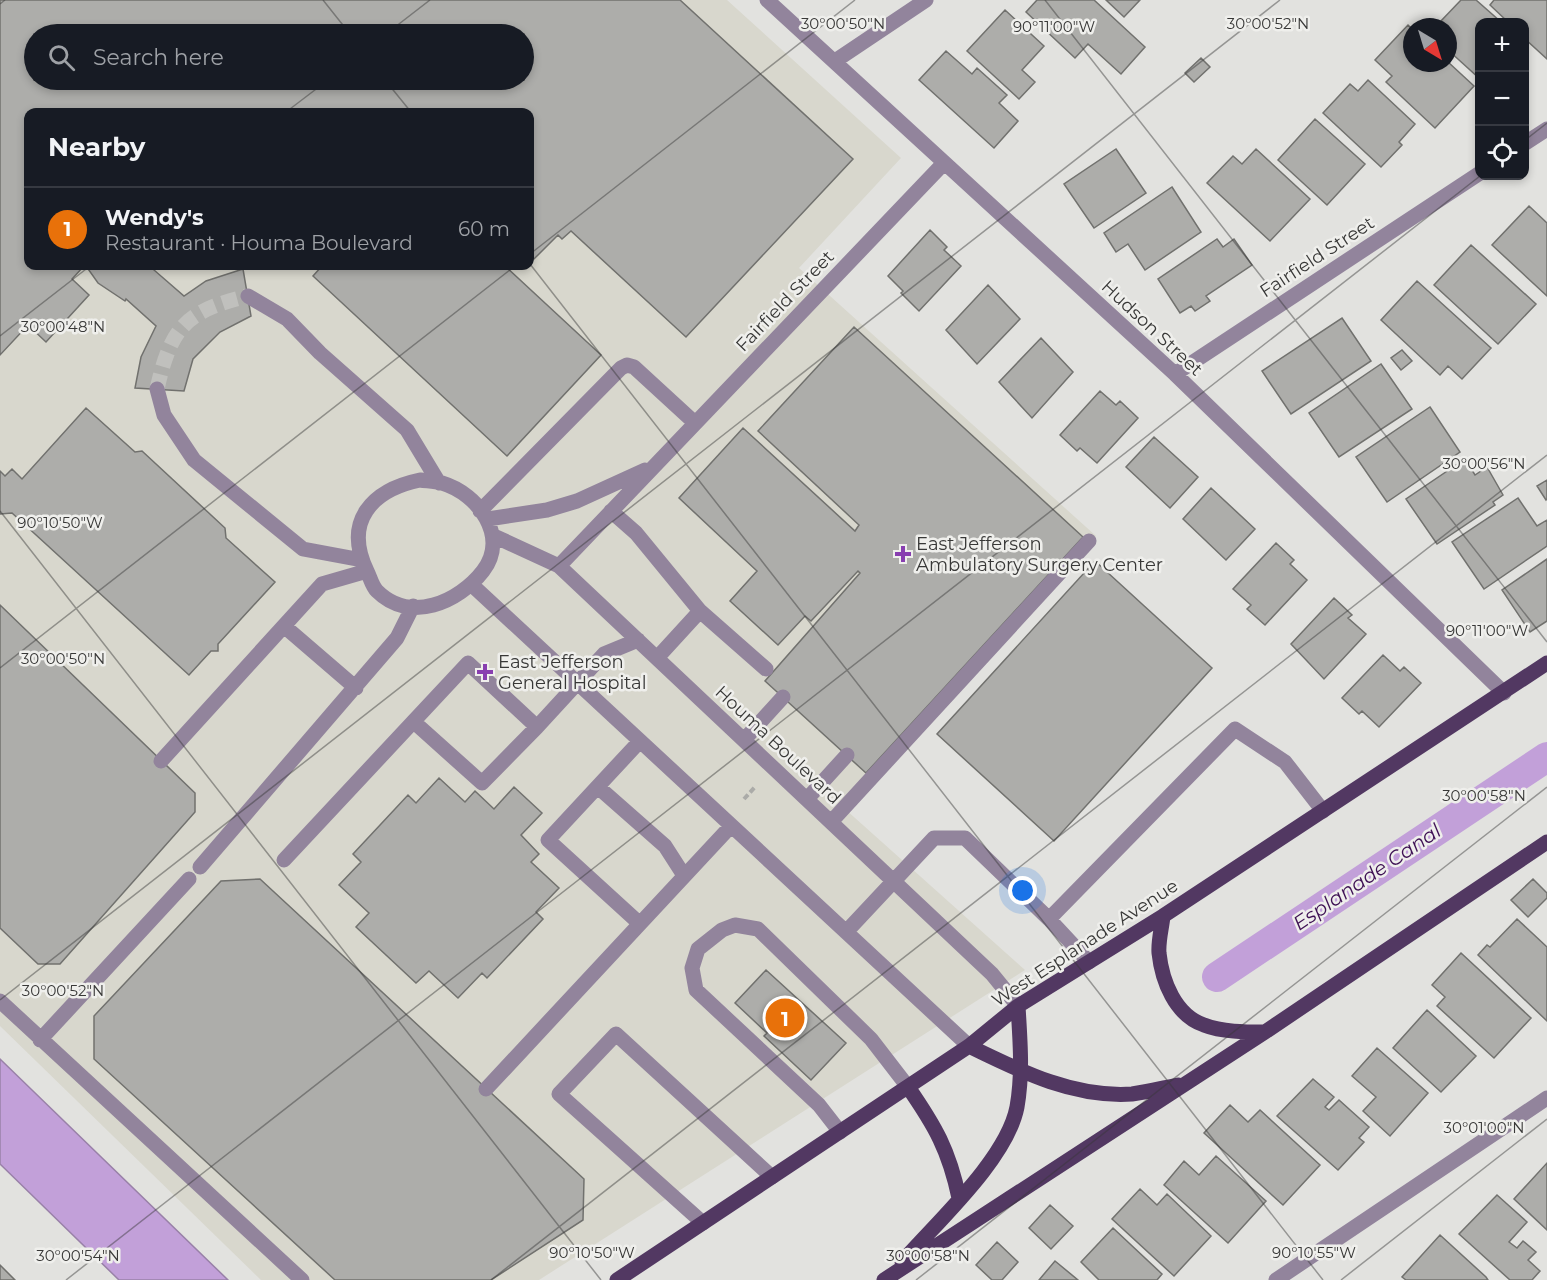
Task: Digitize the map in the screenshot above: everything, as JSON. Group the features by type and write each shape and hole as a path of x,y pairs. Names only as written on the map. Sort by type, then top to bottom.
{"main road":[{"name":"West Esplanade Avenue","path":"617,1280 969,1046 1017,1006 1163,916 1547,663"},
{"path":"886,1279 1265,1032 1547,843"},
{"path":"1163,916 1159,952 1161,961 1170,994 1185,1013 1203,1025 1265,1032"},
{"path":"886,1279 986,1167 1008,1133 1016,1109 1022,1072 1017,1006"},
{"path":"969,1046 1022,1072 1078,1091 1131,1094 1186,1084"},
{"path":"908,1087 933,1122 951,1161 959,1198"}],"street":[{"name":"Hudson Street","path":"767,0 1175,374 1504,693"},
{"path":"835,61 926,0"},
{"path":"1529,141 1547,129"},
{"name":"Fairfield Street","path":"559,566 944,163"},
{"name":"Fairfield Street","path":"1175,374 1475,176"},
{"path":"248,296 287,319 407,430 439,483"},
{"path":"484,515 621,368 627,365 634,367 695,423"},
{"path":"157,389 164,415 194,460 303,549 364,566"},
{"name":"Fairfield Street","path":"484,515 547,510 577,501 654,466"},
{"path":"420,480 439,483 466,497 484,515 494,536 487,566 472,585 447,603 422,608 397,604 376,590 357,545 361,520 375,499 396,485 420,480"},
{"path":"611,511 636,533 700,611 766,669"},
{"name":"Houma Boulevard","path":"494,536 559,566 992,974 1017,1006"},
{"path":"831,822 1089,541"},
{"path":"162,761 322,584 364,566"},
{"path":"472,585 969,1046"},
{"path":"200,867 397,638 413,606"},
{"path":"657,658 700,611"},
{"path":"284,626 356,688"},
{"path":"414,722 482,783 604,654 638,640"},
{"path":"284,860 468,663 537,727"},
{"path":"744,740 783,697"},
{"path":"1049,919 1236,729 1285,762 1323,811"},
{"path":"639,923 548,840 640,741"},
{"path":"807,799 847,755"},
{"path":"598,787 665,846 683,874"},
{"path":"486,1089 683,874 731,826"},
{"path":"846,932 934,838 965,838 1049,919 1089,962"},
{"path":"40,1040 189,879"},
{"path":"840,1132 819,1105 696,990 692,968 698,949 722,930 735,925 758,929 871,1039 908,1087"},
{"path":"0,1001 302,1280"},
{"path":"703,1223 559,1094 616,1034 772,1177"},
{"path":"1276,1280 1547,1098"}],"path":[{"path":"744,798 755,787"}],"shaded area":[{"name":"East Jefferson General Hospital","path":"0,0 727,0 901,158 799,268 1096,536 845,809 1025,970 539,1280 261,1280 0,1026"},
{"path":"0,1059 228,1280 119,1280 0,1164"}],"building":[{"path":"0,0 680,0 853,159 686,337 571,231 562,239 558,235 534,259 534,108 24,108 24,270 80,270 72,279 89,295 46,342 28,325 0,355"},
{"path":"1037,0 1094,0 1145,47 1121,74 1088,44 1075,58 1026,12"},
{"path":"1106,0 1140,0 1124,17"},
{"path":"1461,0 1476,0 1496,18 1475,18 1475,74 1457,58 1457,18 1444,18"},
{"path":"1494,0 1547,0 1547,59 1529,43 1529,18 1504,18 1490,5"},
{"path":"1005,10 1044,46 1022,70 1035,82 1019,99 967,51"},
{"path":"1403,30 1403,72 1457,70 1474,86 1435,128 1386,82 1392,76 1375,60"},
{"path":"946,51 972,74 977,68 1007,95 999,103 1018,121 994,148 919,80"},
{"path":"1201,58 1210,67 1194,82 1185,73"},
{"path":"1368,80 1415,124 1399,142 1402,145 1381,167 1323,113 1350,84 1358,91"},
{"path":"1315,119 1365,164 1327,205 1278,160"},
{"path":"1116,149 1146,193 1094,228 1064,184"},
{"path":"1256,149 1310,199 1270,241 1207,183 1233,156 1242,164"},
{"path":"1172,187 1201,232 1145,270 1128,244 1116,252 1104,233"},
{"path":"1529,206 1547,223 1547,296 1492,245"},
{"path":"930,230 947,247 944,250 961,266 919,311 888,276"},
{"path":"1217,239 1223,247 1234,239 1252,265 1206,296 1210,301 1195,311 1191,306 1180,313 1158,279"},
{"path":"1471,245 1536,304 1498,344 1434,285"},
{"path":"89,270 154,270 184,296 206,281 243,270 251,316 220,332 193,359 184,391 135,388 141,357 156,326 126,299 125,301 98,283"},
{"path":"318,270 509,270 601,355 507,456 313,276"},
{"path":"1417,281 1491,348 1462,379 1448,366 1440,375 1381,320"},
{"path":"988,285 1020,319 977,364 946,330"},
{"path":"1342,318 1371,361 1291,414 1262,371"},
{"name":"East Jefferson Ambulatory Surgery Center","path":"854,327 1083,537 866,773 765,681 860,573 858,571 811,621 805,616 778,645 730,601 757,571 679,498 743,428 855,531 859,525 758,431"},
{"path":"1041,338 1073,372 1032,418 999,382"},
{"path":"1402,350 1412,361 1401,370 1391,358"},
{"path":"1381,364 1412,409 1339,457 1309,413"},
{"path":"1100,391 1116,405 1120,401 1138,418 1097,463 1080,448 1077,451 1060,435"},
{"path":"1430,407 1460,452 1387,502 1356,457"},
{"path":"86,408 135,452 142,451 225,528 226,538 275,582 218,644 218,651 211,651 189,675 12,513 0,514 0,471 5,476 12,469 22,479"},
{"path":"1154,437 1198,477 1170,508 1126,467"},
{"path":"1465,459 1475,475 1487,467 1503,495 1493,502 1495,505 1437,544 1406,499"},
{"path":"1547,480 1547,499 1546,500 1537,486"},
{"path":"1211,488 1255,529 1226,560 1183,519"},
{"path":"1518,498 1537,526 1547,520 1547,546 1484,589 1452,542"},
{"path":"1276,543 1294,560 1290,564 1307,580 1265,625 1247,609 1251,605 1233,589"},
{"path":"1547,559 1547,621 1530,632 1502,590"},
{"path":"1095,561 1212,668 1054,841 937,734"},
{"path":"1334,598 1352,615 1348,618 1366,634 1324,679 1291,644"},
{"path":"0,605 195,793 195,812 60,964 38,964 0,928"},
{"path":"1383,655 1400,671 1404,667 1421,683 1379,727 1362,711 1359,714 1342,698"},
{"path":"439,778 465,802 475,791 494,809 514,787 542,813 521,835 539,854 531,862 559,888 536,912 543,919 487,978 482,973 458,998 429,971 416,983 356,927 369,913 339,885 361,862 353,854 408,795 416,803"},
{"path":"260,879 584,1179 583,1220 491,1280 335,1280 94,1059 94,1016 221,881"},
{"path":"1533,879 1547,893 1547,898 1528,917 1511,900"},
{"path":"1517,919 1547,947 1547,1021 1478,955 1487,945 1490,947"},
{"path":"1461,953 1531,1018 1494,1058 1437,1006 1445,997 1432,985"},
{"path":"766,970 846,1043 811,1080 764,1036 767,1033 735,1003"},
{"path":"1427,1010 1476,1056 1441,1092 1393,1048"},
{"path":"1377,1048 1428,1093 1390,1136 1363,1111 1376,1097 1352,1076"},
{"path":"1313,1079 1334,1097 1325,1107 1329,1110 1339,1100 1369,1127 1359,1138 1364,1142 1338,1170 1277,1116"},
{"path":"1230,1105 1248,1122 1260,1110 1320,1165 1283,1205 1204,1133"},
{"path":"1216,1156 1266,1201 1228,1243 1164,1185 1184,1161 1199,1175"},
{"path":"1547,1163 1547,1230 1514,1199"},
{"path":"1140,1189 1157,1205 1167,1194 1211,1236 1174,1276 1112,1219"},
{"path":"1497,1195 1527,1222 1509,1242 1517,1248 1523,1241 1536,1252 1528,1260 1540,1271 1532,1280 1510,1280 1459,1234"},
{"path":"1050,1205 1073,1226 1051,1249 1029,1228"},
{"path":"1113,1228 1162,1274 1157,1280 1099,1280 1081,1262"},
{"path":"1440,1235 1488,1280 1406,1280 1402,1277"},
{"path":"997,1242 1018,1262 1002,1280 992,1280 976,1265"},
{"path":"1055,1261 1078,1280 1039,1280"},
{"path":"0,1265 15,1280 0,1280"}],"waterway":[{"name":"Esplanade Canal","path":"1217,977 1547,757"}],"tunnel":[{"path":"157,389 168,350 185,325 210,308 248,296"}],"place":[{"name":"East Jefferson Ambulatory Surgery Center","path":"903,554"},
{"name":"East Jefferson General Hospital","path":"485,672"},
{"name":"Wendy's","path":"785,1018"}]}
